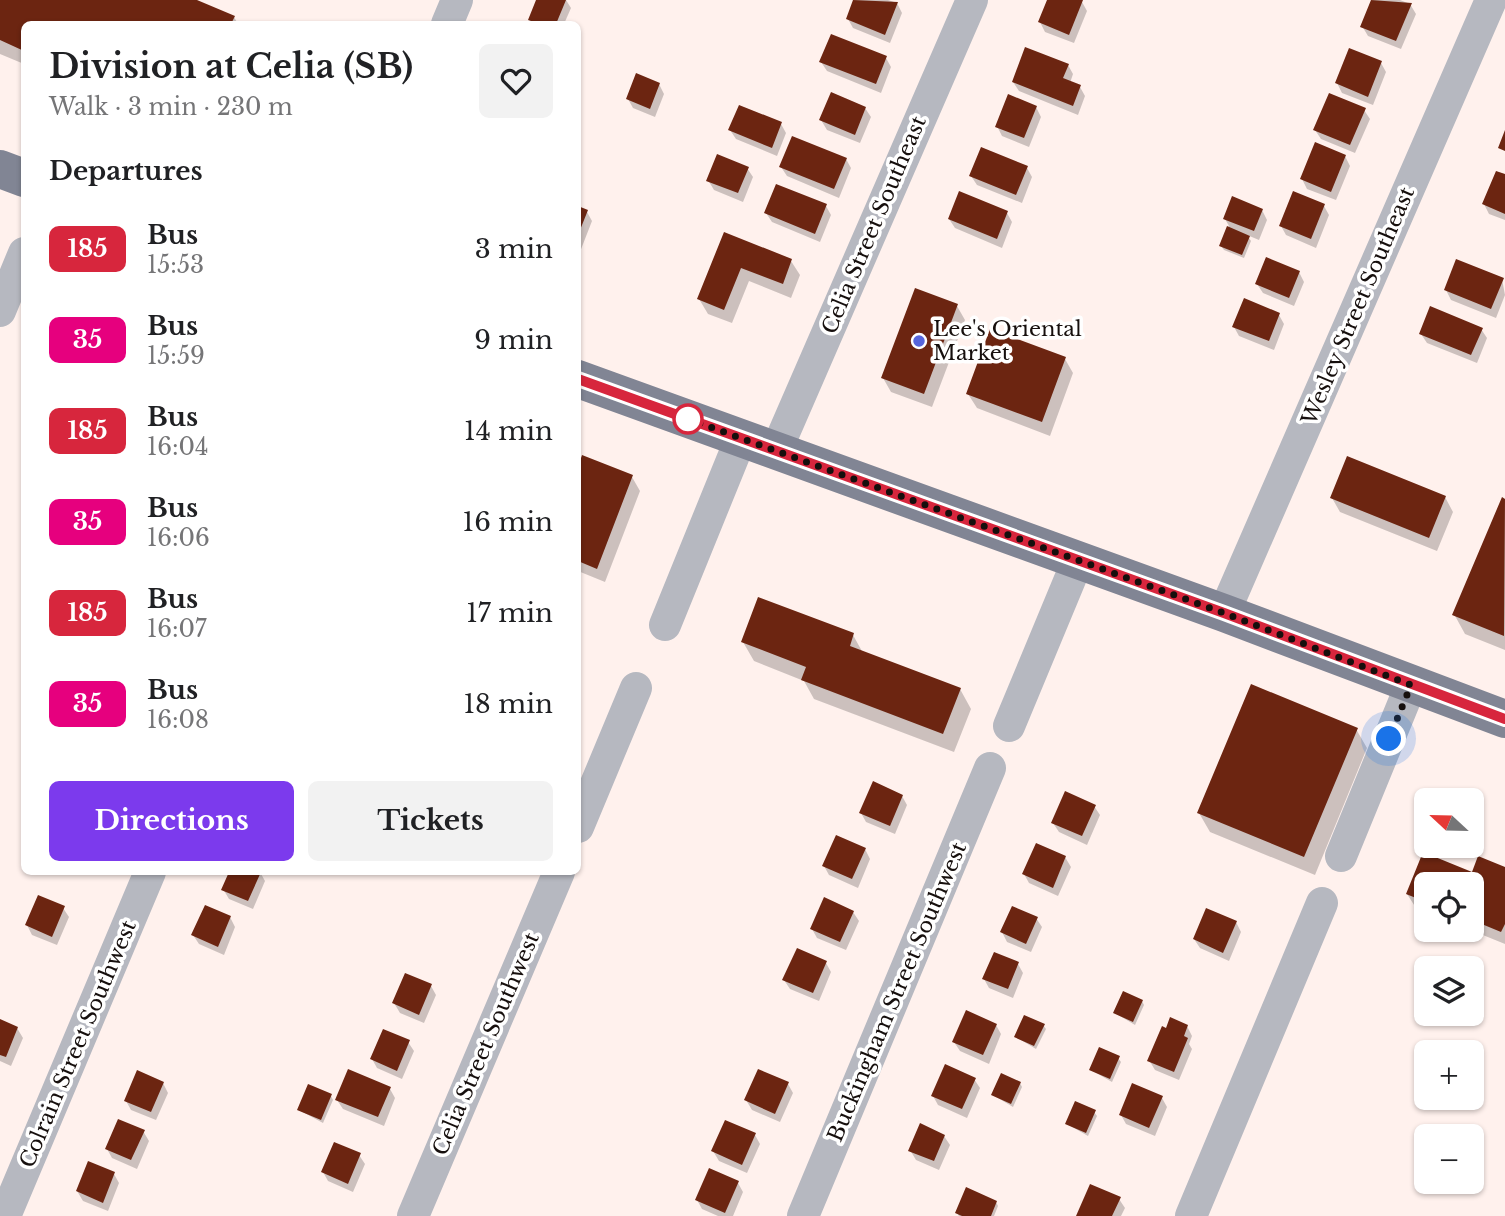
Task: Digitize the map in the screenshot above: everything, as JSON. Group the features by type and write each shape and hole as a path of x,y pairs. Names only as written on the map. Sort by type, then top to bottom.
{"main road":[{"path":"0,169 21,177"},
{"path":"581,380 1224,613 1505,719"}],"street":[{"path":"448,21 457,0"},
{"name":"Celia Street Southeast","path":"759,444 972,0"},
{"name":"Wesley Street Southeast","path":"1224,613 1491,0"},
{"path":"0,311 21,260"},
{"path":"665,625 759,444"},
{"path":"1009,726 1078,561"},
{"path":"1341,856 1411,685"},
{"path":"581,820 636,688"},
{"name":"Buckingham Street Southwest","path":"803,1216 990,768"},
{"name":"Colrain Street Southwest","path":"5,1216 149,875"},
{"name":"Celia Street Southwest","path":"413,1216 558,875"},
{"path":"1191,1216 1322,903"}],"building":[{"path":"0,0 197,0 235,16 232,21 21,21 21,50 0,40"},
{"path":"536,0 566,0 557,21 528,20"},
{"path":"853,0 898,2 885,35 846,19"},
{"path":"1047,0 1083,0 1069,35 1038,22"},
{"path":"1371,0 1412,3 1396,41 1360,27"},
{"path":"831,34 887,56 876,84 819,62"},
{"path":"1025,47 1069,64 1063,78 1081,85 1073,106 1012,82"},
{"path":"1349,48 1382,61 1368,97 1335,83"},
{"path":"636,73 660,83 650,109 626,99"},
{"path":"831,92 866,107 855,135 819,120"},
{"path":"1329,93 1366,108 1350,145 1313,130"},
{"path":"1008,94 1037,106 1024,138 995,127"},
{"path":"739,105 782,122 772,148 728,130"},
{"path":"1505,130 1505,151 1498,148"},
{"path":"792,136 847,158 834,189 779,167"},
{"path":"1315,142 1346,155 1331,192 1300,179"},
{"path":"981,147 1028,166 1016,195 969,176"},
{"path":"717,154 749,167 738,193 706,181"},
{"path":"1496,171 1505,174 1505,214 1482,204"},
{"path":"776,184 827,204 815,234 764,213"},
{"path":"959,191 1008,211 997,239 948,219"},
{"path":"1293,191 1325,204 1311,239 1279,226"},
{"path":"1232,196 1263,209 1254,231 1223,219"},
{"path":"581,207 588,210 581,228"},
{"path":"1227,226 1250,236 1242,255 1219,246"},
{"path":"724,232 792,259 783,284 741,268 724,310 697,299"},
{"path":"1266,257 1300,271 1289,298 1255,284"},
{"path":"1456,259 1504,278 1491,309 1444,290"},
{"name":"Lee's Oriental Market","path":"915,288 958,304 924,394 881,378"},
{"path":"1244,298 1280,313 1269,341 1232,327"},
{"path":"1430,306 1483,328 1471,355 1419,334"},
{"path":"990,329 1066,357 1042,422 966,394"},
{"path":"582,455 633,475 597,569 581,562"},
{"path":"1347,456 1446,496 1429,538 1330,498"},
{"path":"1502,497 1505,499 1504,636 1452,615"},
{"path":"758,597 854,633 850,646 961,688 943,734 801,680 806,667 741,642"},
{"path":"1251,684 1358,728 1304,857 1197,813"},
{"path":"873,781 903,795 890,826 859,813"},
{"path":"1065,791 1096,805 1082,836 1051,823"},
{"path":"836,835 866,848 852,879 822,866"},
{"path":"1036,843 1066,856 1053,888 1022,874"},
{"path":"1421,858 1438,858 1472,872 1415,872"},
{"path":"1477,858 1505,867 1505,924 1501,932 1484,925 1484,872 1472,872"},
{"path":"1414,874 1414,897 1406,894"},
{"path":"228,875 260,875 248,901 221,890"},
{"path":"38,895 65,906 52,937 25,925"},
{"path":"824,897 854,911 840,942 810,929"},
{"path":"205,905 231,916 218,947 191,935"},
{"path":"1012,906 1038,917 1026,944 1000,932"},
{"path":"1206,908 1237,921 1223,953 1193,939"},
{"path":"797,948 827,961 813,993 782,980"},
{"path":"994,952 1019,962 1008,989 982,979"},
{"path":"405,973 432,984 419,1015 392,1003"},
{"path":"1123,991 1143,1000 1133,1022 1113,1013"},
{"path":"966,1010 997,1024 983,1055 952,1042"},
{"path":"1024,1015 1045,1024 1034,1046 1014,1037"},
{"path":"1170,1017 1188,1025 1184,1036 1188,1038 1174,1072 1147,1061 1162,1026 1166,1028"},
{"path":"0,1019 18,1027 6,1057 0,1055"},
{"path":"383,1029 410,1040 397,1071 370,1059"},
{"path":"1099,1047 1120,1056 1110,1079 1089,1070"},
{"path":"945,1064 976,1078 962,1109 931,1096"},
{"path":"348,1069 391,1087 378,1117 335,1100"},
{"path":"758,1069 789,1082 775,1114 744,1100"},
{"path":"137,1070 164,1082 151,1112 124,1101"},
{"path":"1001,1073 1021,1082 1011,1104 991,1095"},
{"path":"1132,1083 1163,1096 1149,1128 1119,1115"},
{"path":"308,1084 332,1094 321,1120 297,1110"},
{"path":"1075,1101 1096,1110 1086,1133 1065,1124"},
{"path":"118,1119 145,1130 131,1160 105,1149"},
{"path":"725,1120 756,1133 742,1165 711,1151"},
{"path":"920,1123 945,1135 934,1161 908,1151"},
{"path":"334,1142 361,1153 348,1184 321,1172"},
{"path":"88,1161 115,1172 103,1203 76,1191"},
{"path":"709,1168 739,1181 725,1213 695,1200"},
{"path":"1090,1184 1121,1197 1112,1216 1076,1216"},
{"path":"966,1187 997,1201 991,1216 962,1216 955,1213"}],"bus line":[{"name":"185","path":"581,380 1224,613 1505,719"}],"place":[{"name":"Lee's Oriental Market","path":"919,341"}],"route":[{"path":"688,419 1224,613 1411,685 1389,739"}]}
